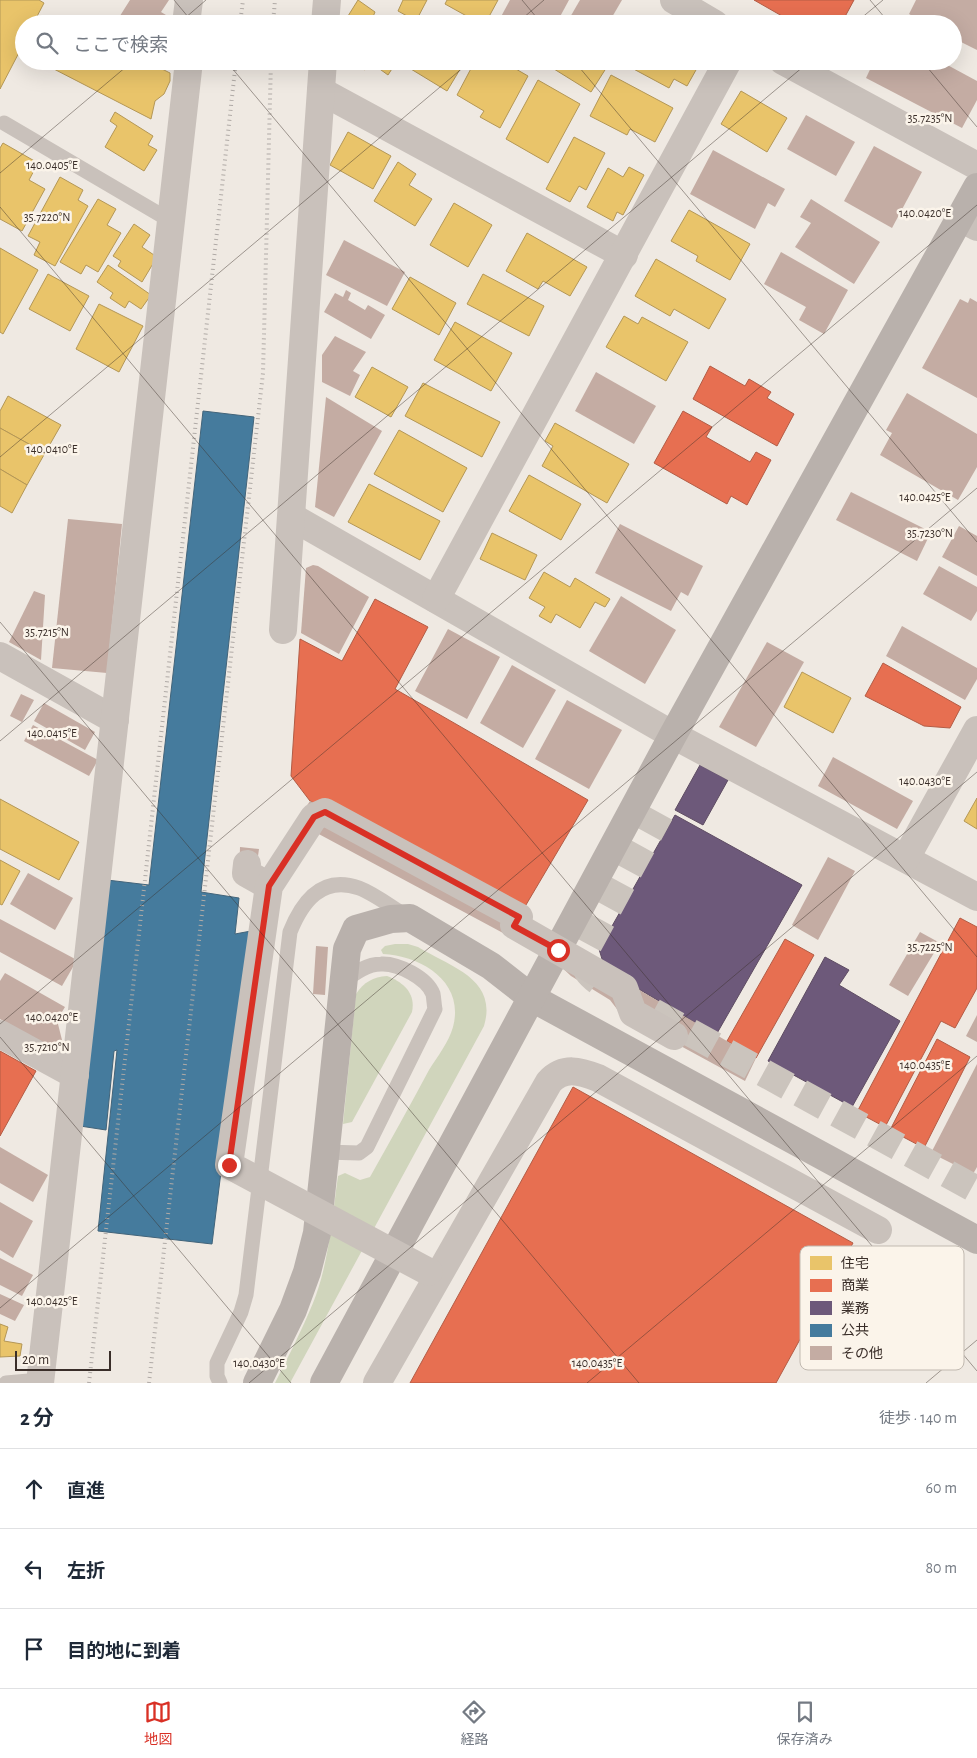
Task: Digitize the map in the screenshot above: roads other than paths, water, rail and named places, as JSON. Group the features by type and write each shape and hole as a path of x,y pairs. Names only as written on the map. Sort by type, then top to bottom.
{"street":[{"path":"187,15 188,0"},
{"path":"326,15 327,0"},
{"path":"674,0 700,15"},
{"path":"40,1382 188,70"},
{"path":"283,630 322,70"},
{"path":"436,599 723,70"},
{"path":"800,70 977,166"},
{"path":"321,91 624,255"},
{"path":"324,1383 673,735 968,222 977,187"},
{"path":"292,517 673,735 977,897"},
{"path":"0,656 115,720"},
{"path":"906,858 977,730"},
{"path":"429,1272 229,1165 243,1037 269,886 314,817 325,812 519,917 514,926 624,988 632,1013 674,1036"},
{"path":"247,864 246,873 269,886"},
{"path":"257,1383 292,1310 307,1272 317,1233 347,949 356,929 383,921 410,918 491,966 532,998 977,1240"},
{"path":"0,1034 76,1075"},
{"path":"377,1383 556,1074 570,1070 598,1078 878,1230"}],"lane":[{"path":"4,123 171,221"},
{"path":"220,1383 217,1376 216,1363 241,1312 246,1295 290,932 298,912 310,896 325,888 342,885 360,888 410,918"},
{"path":"325,1152 359,1153 366,1147 435,1010 432,993 418,977 398,967 383,963 370,966 359,970 344,982"},
{"path":"6,1383 40,1382"}],"tunnel":[{"path":"598,981 586,968 584,959 586,949 660,813"},
{"path":"653,1012 977,1190"}],"railway":[{"path":"241,15 243,0"},
{"path":"274,15 275,0"},
{"path":"89,1383 235,70"},
{"path":"149,1383 263,373 271,70"}]}
